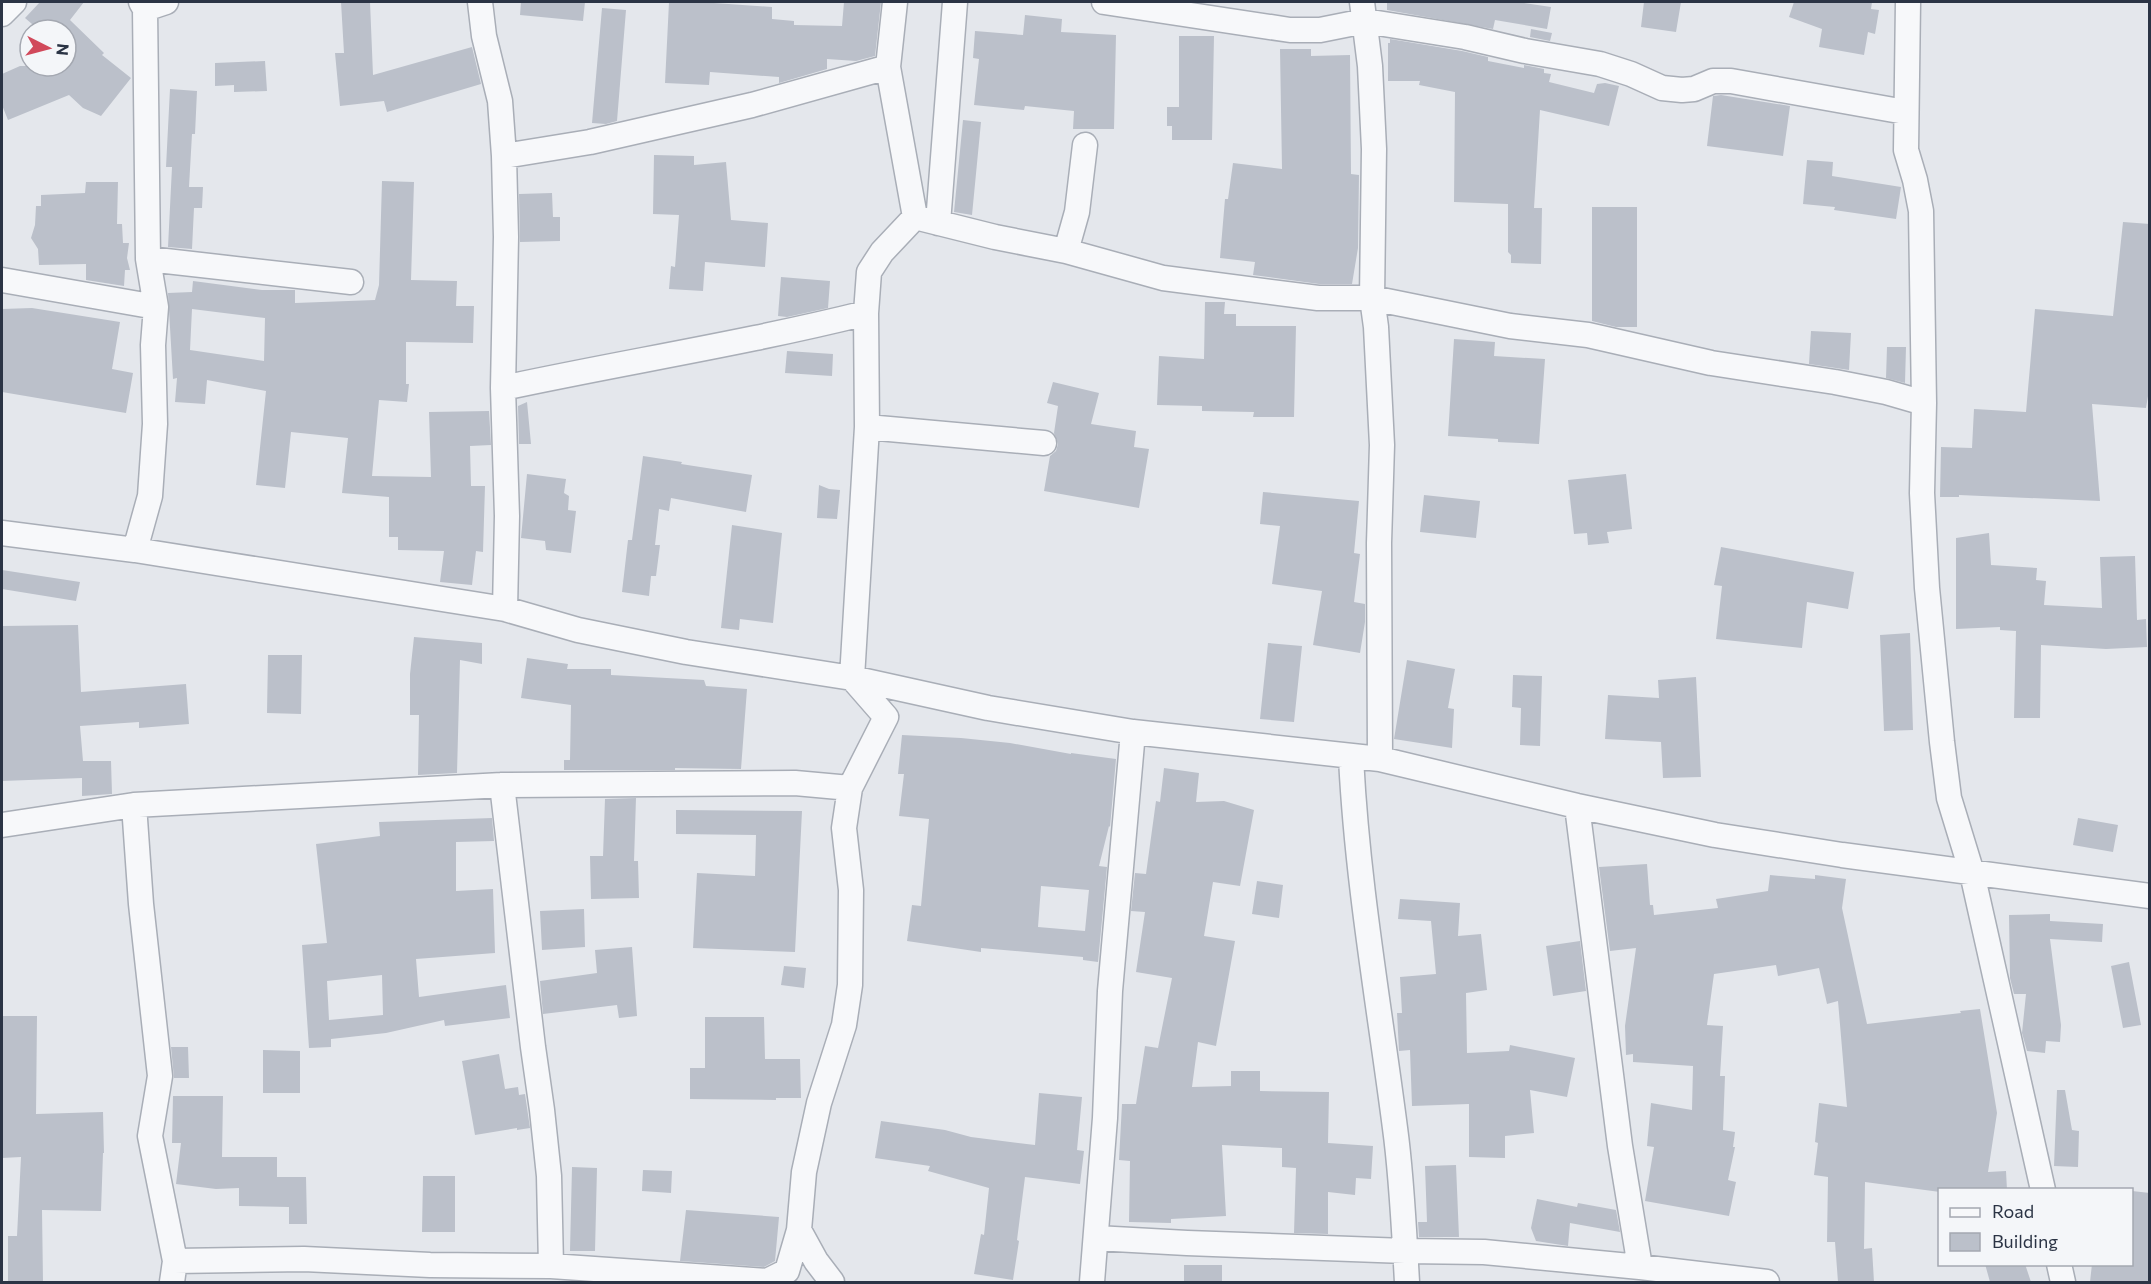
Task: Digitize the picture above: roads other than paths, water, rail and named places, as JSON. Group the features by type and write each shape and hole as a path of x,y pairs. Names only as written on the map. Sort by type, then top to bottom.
{"street":[{"path":"2,14 15,2"},
{"path":"480,2 484,36 500,101 504,156 506,237 503,388 507,516 505,609"},
{"path":"895,2 888,67 915,217"},
{"path":"939,223 955,2"},
{"path":"1104,2 1290,30 1320,30 1364,11 1465,38 1600,64 1631,74 1662,88 1694,89 1713,81 1731,81 1905,112"},
{"path":"1908,2 1906,150 1916,180 1921,212 1924,404 1922,493 1927,588 1942,742 1949,798 1972,873 2043,1188"},
{"path":"135,550 150,496 155,424 153,345 156,307 148,259 151,4"},
{"path":"1364,11 1370,66 1374,149 1372,298 1376,327 1382,445 1379,543 1380,759"},
{"path":"504,156 590,142 717,113 888,67"},
{"path":"1066,251 1077,212 1085,145"},
{"path":"915,217 995,237 1066,251 1163,278 1318,298 1372,298 1510,326 1588,335 1711,363 1835,382 1886,392 1924,404"},
{"path":"134,806 141,904 160,1076 150,1136 173,1272 303,1259 430,1265 551,1266 766,1281 787,1271 799,1230 804,1172 811,1138 819,1103 844,1025 850,986 851,890 844,828 850,788 886,717 852,678 867,427 866,313 869,272 882,252 915,217"},
{"path":"148,259 351,282"},
{"path":"2,280 156,307"},
{"path":"503,388 621,363 786,333 866,313"},
{"path":"867,427 1044,442"},
{"path":"2,533 135,550 505,609 579,630 675,650 852,678 988,708 1133,732 1380,759 1577,806 1715,835 1972,873 2150,896"},
{"path":"1092,1282 1105,1118 1110,991 1133,732"},
{"path":"1351,757 1354,816 1402,1195 1407,1282"},
{"path":"2,825 134,806 502,785 795,783 850,788"},
{"path":"502,785 549,1176 551,1266"},
{"path":"1577,806 1620,1146 1640,1267"},
{"path":"799,1230 816,1261 832,1282"},
{"path":"1096,1238 1405,1251 1484,1252 1767,1282"},
{"path":"2059,1266 2063,1282"}]}
